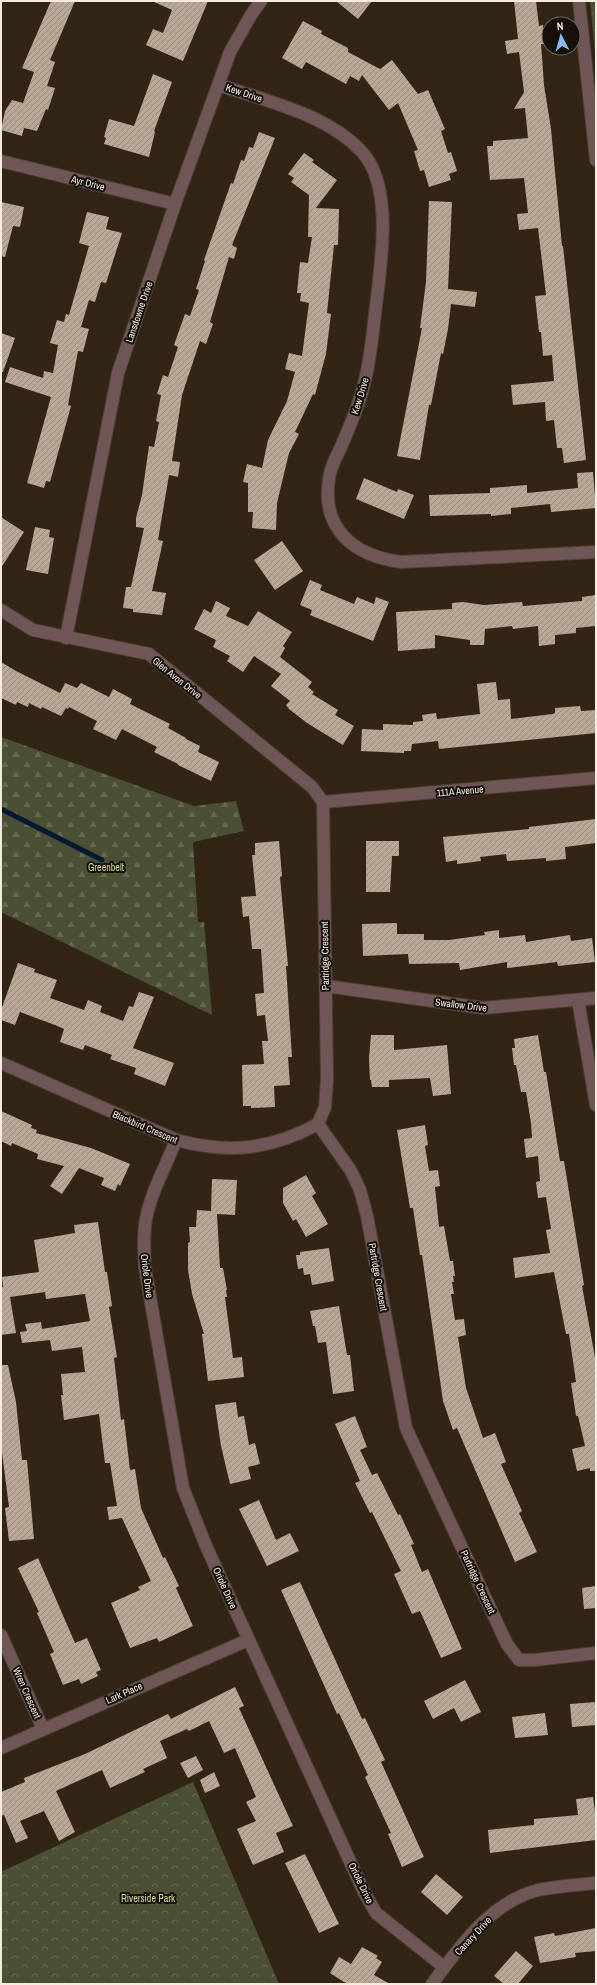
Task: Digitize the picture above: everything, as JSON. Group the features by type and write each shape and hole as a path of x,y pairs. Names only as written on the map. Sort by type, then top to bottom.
{"street":[{"name":"Lansdowne Drive","path":"66,638 118,373 175,204 219,85 239,34 261,1"},
{"path":"579,1 596,160"},
{"name":"Kew Drive","path":"219,85 306,115 330,126 348,138 363,153 377,181 382,206 383,237 368,370 359,402 329,478 329,514 333,524 340,534 356,547 379,557 401,562 596,552"},
{"name":"Ayr Drive","path":"1,161 175,204"},
{"name":"Glen Avon Drive","path":"1,610 33,630 149,654 312,787 323,802"},
{"name":"111A Avenue","path":"323,802 596,778"},
{"name":"Partridge Crescent","path":"323,802 327,1080 325,1107 318,1124 351,1171 360,1190 367,1216 406,1428 507,1644 519,1660 535,1660 596,1653"},
{"name":"Swallow Drive","path":"326,986 483,1008 596,998"},
{"path":"578,1000 596,1105"},
{"name":"Blackbird Crescent","path":"1,1064 176,1140 199,1146 223,1149 252,1147 276,1143 318,1124"},
{"name":"Oriole Drive","path":"176,1140 153,1196 146,1218 143,1240 145,1268 183,1488 195,1521 248,1640 364,1892 376,1913 444,1967"},
{"name":"Wren Crescent","path":"1,1635 43,1729"},
{"name":"Lark Place","path":"1,1748 248,1640"},
{"name":"Canary Drive","path":"444,1967 479,1926 512,1901 537,1890 596,1883"},
{"path":"432,1984 444,1967"}],"green space":[{"path":"590,1 596,1 596,62"},
{"name":"Greenbelt","path":"1,737 194,806 236,801 244,831 193,842 198,922 204,922 212,1015 1,912"},
{"name":"Riverside Park","path":"193,1782 279,1984 1,1984 1,1872"}],"building":[{"path":"51,1 75,1 50,60 55,62 47,86 55,88 48,110 46,109 37,131 24,128 22,136 1,130 5,111 12,100 23,103 34,72 22,68"},
{"path":"152,1 208,1 183,61 146,45 153,29 163,33 172,10"},
{"path":"336,1 372,1 358,19"},
{"path":"514,1 536,1 539,26 541,26 541,56 544,85 551,129 562,246 586,460 564,463 562,448 557,448 554,420 546,421 545,402 513,405 511,385 554,381 552,355 543,356 535,296 546,295 538,228 519,230 517,214 528,213 524,178 490,180 487,146 493,146 493,141 528,138 525,108 514,109 524,92 519,52 507,54 505,41 518,39"},
{"path":"303,21 322,31 321,34 348,48 348,52 380,69 392,60 418,94 428,90 445,129 441,131 448,153 451,152 457,171 449,174 451,180 429,187 424,170 420,171 414,151 418,150 398,103 389,110 362,75 359,81 350,76 346,84 306,62 302,69 282,58"},
{"path":"153,74 172,82 154,131 149,157 104,144 106,138 104,137 109,119 134,126"},
{"path":"259,132 275,138 232,245 237,248 234,259 229,257 210,322 213,324 206,344 200,341 182,395 172,461 180,462 178,477 169,475 158,540 163,541 152,591 166,593 162,615 133,612 133,609 123,608 126,587 131,587 144,528 136,527 136,518 142,495 149,446 154,447 159,422 156,421 161,395 157,394 163,375 168,377 178,347 174,345 185,314 190,316 199,290 196,289 205,261 204,260 231,183 233,184 241,160 244,161 249,147 253,148"},
{"path":"304,153 314,160 312,162 337,180 316,208 339,209 338,245 334,245 327,313 331,314 326,354 315,395 313,394 295,432 299,434 289,453 277,503 276,530 252,528 253,512 248,512 248,483 243,482 247,464 262,468 268,440 287,401 295,372 285,369 289,353 302,356 309,303 300,301 301,293 297,293 300,262 308,263 312,237 308,237 309,195 291,182 294,178 288,174"},
{"path":"429,201 452,202 448,289 477,292 475,307 451,304 448,329 443,354 441,353 431,405 429,405 420,460 397,456 422,328 420,328 426,282"},
{"path":"1,202 24,207 20,227 13,226 5,257 1,256"},
{"path":"87,212 109,217 106,229 122,233 106,283 101,282 95,302 89,300 81,327 89,329 83,352 78,351 68,405 71,406 50,482 46,481 44,488 27,483 51,397 5,382 10,367 43,378 44,371 53,373 58,345 50,343 57,320 64,322 66,314 69,315 89,246 79,243"},
{"path":"1,333 15,338 3,372 1,372"},
{"path":"593,472 596,508 551,512 550,504 511,508 511,514 491,516 491,514 430,516 429,495 490,493 490,488 527,485 527,493 578,488 577,473"},
{"path":"364,478 397,492 398,489 414,495 404,519 356,499"},
{"path":"1,517 24,532 1,568"},
{"path":"35,527 50,530 49,537 54,538 48,574 26,570"},
{"path":"282,541 303,571 275,590 254,560"},
{"path":"310,580 322,585 320,590 354,604 357,597 374,604 376,597 389,602 373,641 310,615 312,610 300,605"},
{"path":"596,595 596,626 576,628 576,633 555,635 555,644 539,646 538,626 513,629 512,626 485,629 484,645 470,645 470,640 435,635 435,648 398,651 396,612 452,609 452,603 463,602 484,605 522,602 523,606 582,601 582,597"},
{"path":"216,601 230,608 226,616 248,626 258,611 292,632 283,646 285,648 280,657 312,682 308,687 314,692 312,694 338,710 335,715 354,726 343,745 307,723 289,709 286,705 290,701 271,686 281,674 254,656 243,672 227,661 230,656 213,647 216,640 194,629 204,609 211,613"},
{"path":"1,662 60,693 65,683 77,688 81,683 109,697 113,689 132,699 130,704 170,724 168,728 200,746 198,752 219,762 211,781 154,752 157,747 122,729 116,740 93,729 97,721 69,707 68,709 66,708 61,716 29,703 28,707 17,702 16,705 1,698"},
{"path":"496,682 498,700 510,699 511,719 553,714 555,713 555,708 580,706 581,711 596,710 596,733 439,749 438,741 412,744 411,751 404,751 404,753 361,751 362,729 383,730 383,724 413,725 413,722 423,721 422,715 436,713 437,719 480,714 477,684"},
{"path":"596,819 596,843 565,847 566,859 546,861 546,858 507,861 506,854 480,857 481,861 457,864 457,860 446,862 443,837 529,829 529,827"},
{"path":"279,841 282,876 280,877 288,966 286,966 292,1057 288,1057 290,1085 274,1086 275,1107 251,1108 251,1106 243,1106 242,1065 264,1064 262,1041 268,1041 265,1015 257,1016 255,994 264,993 261,949 252,949 249,916 243,917 241,897 256,896 252,855 255,855 255,843"},
{"path":"366,841 399,841 399,856 392,856 390,892 366,892"},
{"path":"397,923 397,934 424,934 424,940 449,940 485,935 484,932 499,930 499,938 525,935 526,942 570,935 571,941 592,938 595,962 558,966 557,962 507,968 507,962 460,970 459,963 409,964 408,954 363,956 362,924"},
{"path":"18,963 35,969 34,972 57,980 50,998 84,1010 88,1000 102,1006 100,1012 123,1021 129,1006 133,1007 139,992 154,997 133,1048 174,1063 165,1086 134,1074 136,1068 110,1059 112,1055 85,1045 83,1050 60,1042 64,1029 55,1025 20,1012 15,1025 1,1020 1,1010"},
{"path":"371,1035 394,1035 394,1050 447,1045 451,1094 433,1096 430,1078 389,1080 389,1087 372,1087 370,1080 369,1058"},
{"path":"538,1035 544,1072 546,1072 560,1161 564,1161 584,1285 582,1286 596,1363 596,1471 590,1471 590,1468 577,1471 572,1449 585,1446 578,1416 576,1416 571,1383 576,1382 569,1334 566,1334 554,1272 515,1278 513,1258 550,1253 546,1230 551,1229 546,1197 538,1198 536,1182 540,1181 538,1156 526,1158 524,1139 532,1138 531,1123 526,1092 521,1092 516,1065 514,1065 512,1048 515,1048 514,1039"},
{"path":"1,1111 32,1125 31,1128 37,1130 36,1133 91,1148 130,1164 120,1186 118,1184 115,1191 101,1185 104,1178 79,1168 62,1194 50,1186 64,1166 37,1159 38,1154 12,1143 11,1146 1,1141"},
{"path":"425,1125 428,1145 425,1146 429,1171 438,1170 440,1186 435,1187 439,1227 444,1226 450,1261 453,1261 455,1276 453,1276 454,1282 452,1282 454,1294 451,1294 455,1320 464,1319 466,1335 458,1337 466,1388 483,1438 495,1433 506,1462 501,1464 522,1511 519,1513 537,1552 515,1562 457,1428 453,1430 443,1401 422,1255 420,1255 413,1208 410,1208 397,1130"},
{"path":"306,1175 316,1193 312,1196 328,1224 306,1237 296,1219 293,1221 283,1203 283,1188"},
{"path":"212,1179 237,1180 235,1215 217,1214 220,1268 223,1268 227,1290 227,1297 225,1297 233,1358 242,1357 244,1377 208,1381 202,1334 204,1334 192,1294 188,1270 188,1243 190,1242 189,1227 196,1227 197,1210 211,1211"},
{"path":"98,1222 105,1272 107,1272 112,1306 109,1307 117,1357 114,1358 121,1420 124,1419 130,1470 135,1469 141,1508 163,1558 165,1557 179,1586 176,1588 193,1626 159,1642 157,1638 130,1648 111,1603 140,1590 138,1587 151,1581 122,1518 109,1520 107,1507 117,1506 110,1463 105,1463 99,1414 64,1420 61,1395 63,1395 61,1374 85,1372 82,1347 52,1351 50,1340 22,1343 20,1332 27,1331 25,1324 41,1322 42,1329 90,1321 85,1294 46,1299 45,1292 10,1297 16,1333 1,1335 2,1277 39,1272 34,1240 75,1233 74,1225"},
{"path":"329,1248 334,1281 312,1285 310,1274 304,1275 303,1268 298,1269 296,1255 300,1255 300,1252"},
{"path":"339,1306 347,1355 350,1355 354,1391 333,1394 326,1342 318,1343 315,1326 313,1326 310,1311"},
{"path":"1,1365 8,1365 16,1402 22,1460 27,1460 34,1539 9,1541 5,1508 9,1507 1,1445"},
{"path":"236,1402 238,1417 244,1416 249,1445 255,1443 260,1464 248,1467 251,1479 230,1484 221,1446 215,1405"},
{"path":"355,1416 367,1447 360,1450 372,1475 377,1473 398,1515 400,1514 414,1544 411,1545 422,1572 428,1569 462,1649 441,1658 420,1611 412,1614 394,1574 401,1571 372,1512 370,1513 355,1483 360,1481 335,1424"},
{"path":"259,1500 276,1540 290,1533 299,1551 267,1566 239,1509"},
{"path":"38,1558 75,1643 87,1638 101,1670 96,1672 98,1676 81,1684 79,1679 63,1685 50,1654 54,1652 37,1613 39,1612 18,1568"},
{"path":"300,1582 362,1719 365,1718 385,1760 381,1762 424,1857 402,1867 388,1834 391,1833 365,1777 368,1775 339,1713 337,1714 281,1590"},
{"path":"596,1586 596,1608 584,1609 582,1588"},
{"path":"465,1680 481,1712 461,1722 454,1708 433,1719 424,1701"},
{"path":"235,1687 244,1706 239,1708 293,1826 276,1833 284,1852 253,1865 237,1829 256,1821 246,1802 256,1797 235,1748 224,1753 209,1721 189,1731 187,1729 160,1741 167,1758 143,1769 145,1772 110,1788 102,1770 56,1791 75,1832 59,1841 44,1811 20,1821 28,1838 16,1843 4,1815 1,1816 1,1792 25,1782 24,1778 85,1754 168,1714 171,1719"},
{"path":"596,1702 596,1725 572,1727 570,1704"},
{"path":"545,1713 548,1735 515,1738 512,1717"},
{"path":"196,1756 203,1770 188,1778 180,1763"},
{"path":"214,1772 220,1786 205,1793 200,1780"},
{"path":"593,1797 596,1819 596,1840 490,1853 488,1830 534,1825 534,1819 578,1815 576,1799"},
{"path":"305,1854 339,1924 319,1933 285,1863"},
{"path":"436,1874 463,1897 447,1915 421,1892"},
{"path":"596,1928 596,1951 575,1953 576,1957 540,1963 534,1937 554,1933 555,1936"},
{"path":"362,1947 378,1956 376,1958 382,1962 374,1975 390,1984 347,1984 330,1973 339,1957 351,1964"},
{"path":"516,1951 533,1966 518,1984 504,1984 494,1976"}],"waterway":[{"path":"1,809 102,860"}]}
